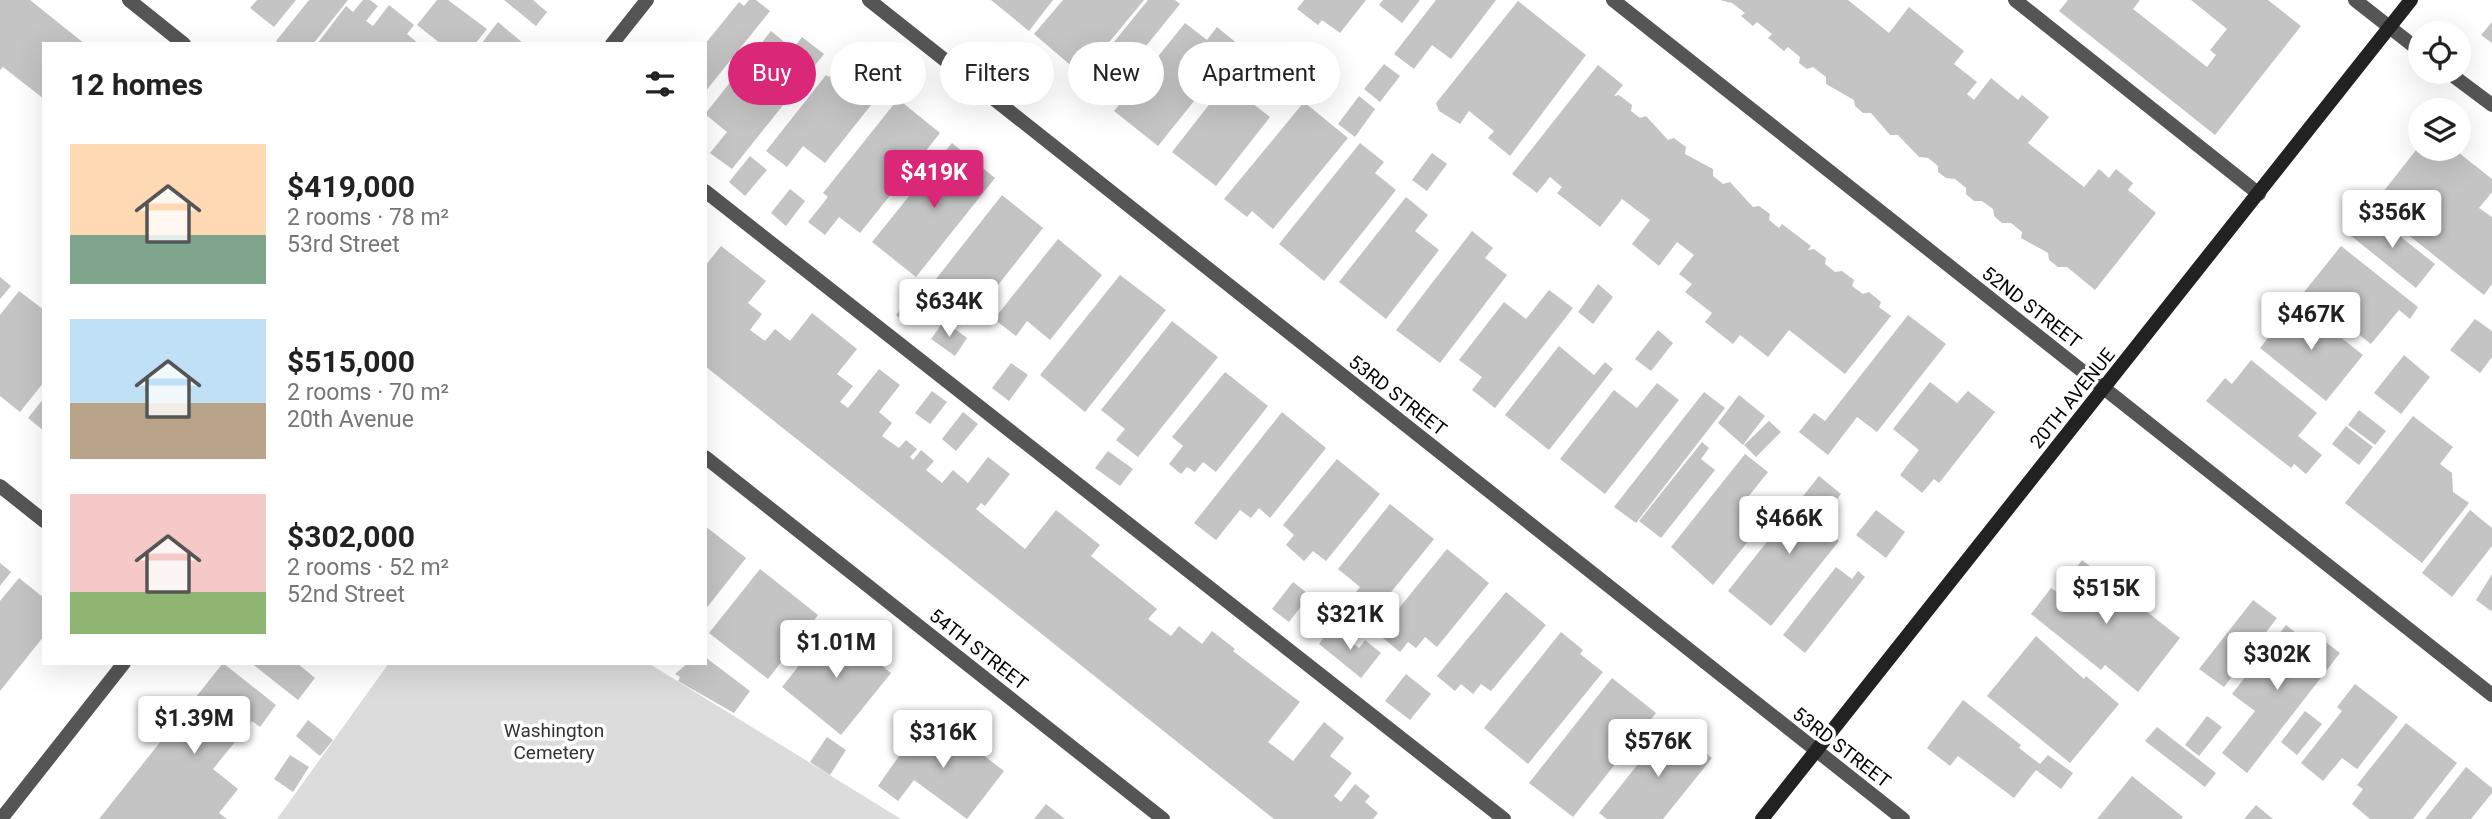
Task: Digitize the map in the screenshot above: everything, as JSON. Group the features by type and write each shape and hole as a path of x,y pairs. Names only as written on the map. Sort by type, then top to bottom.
{"street":[{"path":"129,0 182,42"},
{"path":"614,42 647,0"},
{"name":"53RD STREET","path":"869,0 1903,819"},
{"name":"52ND STREET","path":"1614,0 2492,695"},
{"path":"2015,0 2259,194"},
{"path":"2355,0 2408,42"},
{"name":"20TH AVENUE","path":"1762,819 2411,0"},
{"path":"2464,84 2492,105"},
{"path":"707,193 1504,819"},
{"name":"54TH STREET","path":"707,459 1163,819"},
{"path":"0,486 42,519"},
{"path":"1,819 122,665"}],"green space":[{"name":"Washington Cemetery","path":"388,665 651,665 901,819 277,819"}],"building":[{"path":"0,0 30,0 82,42 42,42 42,97 3,67 0,70"},
{"path":"257,0 296,0 274,27 250,8"},
{"path":"309,0 348,0 315,42 276,41"},
{"path":"363,0 370,0 378,6 366,21 373,26 389,5 414,25 407,34 417,42 319,42 346,6 353,12"},
{"path":"437,0 448,0 487,29 477,42 438,42 417,25"},
{"path":"504,0 533,0 547,12 536,26"},
{"path":"749,0 756,0 770,11 745,42 728,42 728,63 707,90 707,42 739,2 744,6"},
{"path":"991,0 1053,0 1029,31"},
{"path":"1063,0 1144,0 1109,42 1068,42 1068,63 1054,51 1054,42 1043,42 1034,34"},
{"path":"1148,0 1175,0 1180,4 1149,42 1114,42"},
{"path":"1304,0 1366,0 1340,33 1322,20 1318,25 1297,9"},
{"path":"1383,0 1420,0 1402,23 1379,5"},
{"path":"1436,0 1496,0 1451,59 1432,45 1414,69 1394,54"},
{"path":"1720,0 1848,0 1889,33 1909,7 1964,51 1954,64 1977,82 1967,94 1974,100 1991,78 2018,100 2022,95 2049,117 2028,143 2084,187 2099,169 2109,178 2116,169 2133,183 2128,190 2156,213 2095,290 2067,267 2058,267 2049,260 2048,253 2021,238 2022,232 2011,223 2002,223 1994,216 1993,209 1982,201 1974,201 1966,194 1966,188 1955,179 1946,178 1938,172 1938,166 1928,158 1919,157 1898,135 1890,135 1871,113 1863,113 1855,106 1854,100 1826,84 1826,77 1813,67 1807,69 1799,63 1800,57 1788,47 1784,51 1768,38 1772,34 1757,22 1753,26 1741,16 1745,13 1732,3"},
{"path":"2068,0 2140,0 2133,9 2207,67 2216,55 2210,50 2227,29 2191,0 2268,0 2301,26 2215,135 2059,11"},
{"path":"1518,1 1586,55 1510,156 1488,138 1494,131 1469,111 1460,124 1439,111 1436,103"},
{"path":"498,22 522,42 483,42"},
{"path":"2492,22 2492,43 2481,35"},
{"path":"1185,23 1207,40 1217,27 1235,42 1178,42 1178,105 1191,105 1158,146 1114,111 1119,105 1164,105 1164,49"},
{"path":"771,31 784,42 762,42"},
{"path":"816,48 824,54 816,64"},
{"path":"1384,64 1400,76 1380,102 1364,89"},
{"path":"1598,65 1623,85 1614,96 1619,95 1632,105 1631,111 1640,118 1646,116 1668,140 1674,138 1686,147 1685,154 1713,169 1713,176 1723,184 1730,182 1753,207 1759,206 1770,214 1769,220 1779,228 1782,224 1811,246 1808,250 1814,249 1826,258 1825,264 1835,272 1842,271 1854,280 1852,286 1863,294 1869,292 1881,302 1879,307 1891,316 1845,374 1789,330 1768,357 1740,335 1733,344 1705,322 1712,313 1685,292 1692,284 1679,274 1694,255 1677,242 1659,266 1632,244 1650,220 1622,199 1600,227 1557,193 1562,187 1550,177 1537,193 1512,174"},
{"path":"826,75 829,77 830,105 871,105 825,163 803,146 787,167 766,151 802,105 816,105 816,88"},
{"path":"728,85 728,105 783,105 732,169 710,153 727,132 707,116 707,111"},
{"path":"1359,96 1375,109 1355,137 1338,124"},
{"path":"893,105 905,105 940,133 860,233 839,217 825,235 808,222 828,197 823,193"},
{"path":"1209,105 1254,105 1270,117 1216,186 1172,152"},
{"path":"1302,105 1308,105 1348,138 1273,229 1252,211 1247,217 1224,199"},
{"path":"952,143 995,178 916,277 872,242"},
{"path":"1360,143 1384,162 1375,173 1396,190 1324,281 1279,244"},
{"path":"1432,153 1447,164 1427,191 1412,180"},
{"path":"750,156 767,170 745,196 729,182"},
{"path":"2408,160 2469,161 2492,179 2492,192 2479,208 2492,217 2492,284 2484,295 2372,206"},
{"path":"790,189 805,201 786,226 771,213"},
{"path":"1002,195 1043,228 991,294 981,286 972,297 961,289 956,295 936,279"},
{"path":"1406,197 1428,215 1415,231 1439,250 1386,319 1339,282"},
{"path":"2368,211 2435,264 2416,288 2350,235"},
{"path":"1472,231 1493,248 1485,258 1507,275 1440,363 1396,330"},
{"path":"1058,239 1102,275 1050,340 1027,321 1016,336 994,319"},
{"path":"721,246 766,281 748,303 762,314 750,330 765,341 775,329 790,341 812,313 857,349 837,374 853,386 840,402 848,408 879,369 900,385 879,412 892,423 882,436 899,448 906,440 917,449 910,457 913,460 921,450 934,461 926,470 942,483 953,470 968,483 988,457 1010,474 985,506 981,503 976,509 1025,549 1056,510 1100,545 1091,556 1157,609 1148,619 1171,636 1179,626 1202,644 1212,631 1235,649 1233,651 1300,702 1268,742 1293,761 1324,722 1344,738 1330,756 1352,773 1334,796 1341,802 1355,784 1370,796 1365,802 1378,813 1373,819 1274,819 707,368 707,264"},
{"path":"2341,246 2418,307 2410,319 2399,310 2371,344 2304,292"},
{"path":"1120,275 1166,310 1085,412 1040,375"},
{"path":"0,277 11,286 0,299"},
{"path":"1598,284 1613,297 1593,324 1578,312"},
{"path":"916,290 928,300 908,325 896,315"},
{"path":"1549,290 1573,308 1495,408 1472,390 1482,377 1459,360 1504,302 1526,319"},
{"path":"19,291 42,308 42,384 20,412 0,396 0,315"},
{"path":"2296,302 2363,355 2326,401 2260,348"},
{"path":"1908,315 1946,344 1877,432 1857,417 1828,455 1799,432 1814,413 1825,421"},
{"path":"2475,319 2492,331 2492,357 2480,373 2450,350"},
{"path":"944,321 967,338 955,356 931,339"},
{"path":"1172,321 1218,357 1138,457 1116,440 1125,429 1101,410"},
{"path":"1658,330 1673,343 1651,371 1635,359"},
{"path":"1559,346 1594,375 1605,362 1613,369 1549,450 1505,415"},
{"path":"2404,355 2430,377 2401,414 2374,393"},
{"path":"2251,360 2317,413 2298,436 2322,455 2306,474 2294,464 2291,468 2206,401 2225,378 2232,384"},
{"path":"1011,363 1028,375 1009,401 992,388"},
{"path":"1225,372 1268,406 1216,472 1203,462 1195,472 1187,467 1181,474 1169,464 1183,446 1172,437"},
{"path":"1930,382 1957,403 1968,391 1995,412 1939,483 1934,479 1922,493 1900,475 1919,450 1893,429"},
{"path":"1657,383 1679,400 1605,494 1560,459 1614,390 1637,408"},
{"path":"932,391 947,402 930,424 915,413"},
{"path":"1704,392 1725,408 1636,523 1614,507"},
{"path":"1739,395 1765,416 1743,445 1718,423"},
{"path":"42,400 42,429 28,418"},
{"path":"2359,410 2386,431 2375,445 2348,425"},
{"path":"963,412 978,424 956,451 942,439"},
{"path":"1282,412 1326,448 1270,518 1259,508 1251,518 1240,510 1216,540 1194,523"},
{"path":"2413,416 2453,447 2440,464 2452,473 2453,492 2469,503 2422,563 2345,503"},
{"path":"1769,421 1781,432 1756,457 1744,445"},
{"path":"2346,426 2373,447 2359,465 2332,444"},
{"path":"1702,442 1709,448 1701,459 1715,470 1661,538 1639,521"},
{"path":"1108,451 1133,469 1120,486 1095,468"},
{"path":"1745,454 1768,472 1748,497 1770,514 1713,585 1671,547"},
{"path":"1337,459 1380,494 1326,561 1313,551 1304,561 1286,545 1294,535 1283,525"},
{"path":"1819,476 1841,494 1818,524 1839,541 1771,626 1728,591"},
{"path":"1390,504 1434,539 1367,622 1364,620 1349,639 1330,624 1360,587 1338,569"},
{"path":"1876,510 1905,532 1886,558 1856,535"},
{"path":"2470,510 2492,528 2492,546 2452,597 2422,573"},
{"path":"707,528 746,558 707,607"},
{"path":"1447,549 1489,583 1437,647 1425,637 1416,648 1408,642 1400,652 1378,634"},
{"path":"2082,560 2180,638 2138,692 2105,665 2101,670 2031,614 2051,588 2057,592"},
{"path":"0,563 11,572 0,586"},
{"path":"1836,567 1852,579 1858,571 1865,577 1805,653 1783,635"},
{"path":"760,569 818,615 768,679 709,633"},
{"path":"2492,574 2492,609 2491,611 2476,600"},
{"path":"19,578 42,596 42,638 0,691 0,601"},
{"path":"1293,582 1310,595 1289,622 1272,609"},
{"path":"1506,592 1546,625 1491,691 1481,684 1473,694 1461,684 1455,691 1437,676"},
{"path":"2253,600 2277,618 2224,687 2199,669"},
{"path":"831,625 891,673 841,735 782,687"},
{"path":"2286,625 2311,645 2318,636 2340,653 2247,773 2222,753 2255,711 2232,694"},
{"path":"1331,627 1359,648 1365,640 1381,653 1361,678 1319,644"},
{"path":"1561,632 1583,650 1580,654 1603,672 1528,764 1484,728"},
{"path":"2036,636 2084,679 2086,676 2119,704 2070,763 1987,696"},
{"path":"707,659 750,691 734,713 678,681 680,677 675,674 686,665 707,665"},
{"path":"221,665 226,665 276,705 260,727 252,721 213,769 238,789 219,813 227,819 99,819"},
{"path":"254,665 299,665 315,678 298,700"},
{"path":"1406,674 1431,694 1410,720 1385,701"},
{"path":"1612,678 1656,713 1573,817 1529,783"},
{"path":"2355,684 2398,717 2357,769 2342,758 2323,781 2301,763 2342,711 2337,707"},
{"path":"1963,700 2021,745 2019,748 2040,764 2048,755 2073,773 2061,789 2036,770 2014,798 1958,756 1950,766 1927,748"},
{"path":"2305,711 2322,724 2297,755 2281,742"},
{"path":"2207,716 2222,727 2199,756 2185,745"},
{"path":"925,719 957,744 961,738 1004,771 967,819 914,780 898,801 878,786"},
{"path":"308,720 333,740 320,756 296,736"},
{"path":"2406,723 2457,763 2413,819 2370,819 2352,804 2363,789 2357,785"},
{"path":"1670,724 1712,758 1663,819 1607,819 1599,813"},
{"path":"2157,727 2216,773 2205,787 2145,741"},
{"path":"827,737 846,750 830,775 810,762"},
{"path":"290,755 309,767 293,792 274,779"},
{"path":"2466,767 2492,788 2492,793 2471,819 2425,819"},
{"path":"2132,776 2183,817 2097,819"},
{"path":"1046,804 1065,819 1034,819"},
{"path":"2256,805 2273,819 2244,819"}]}
